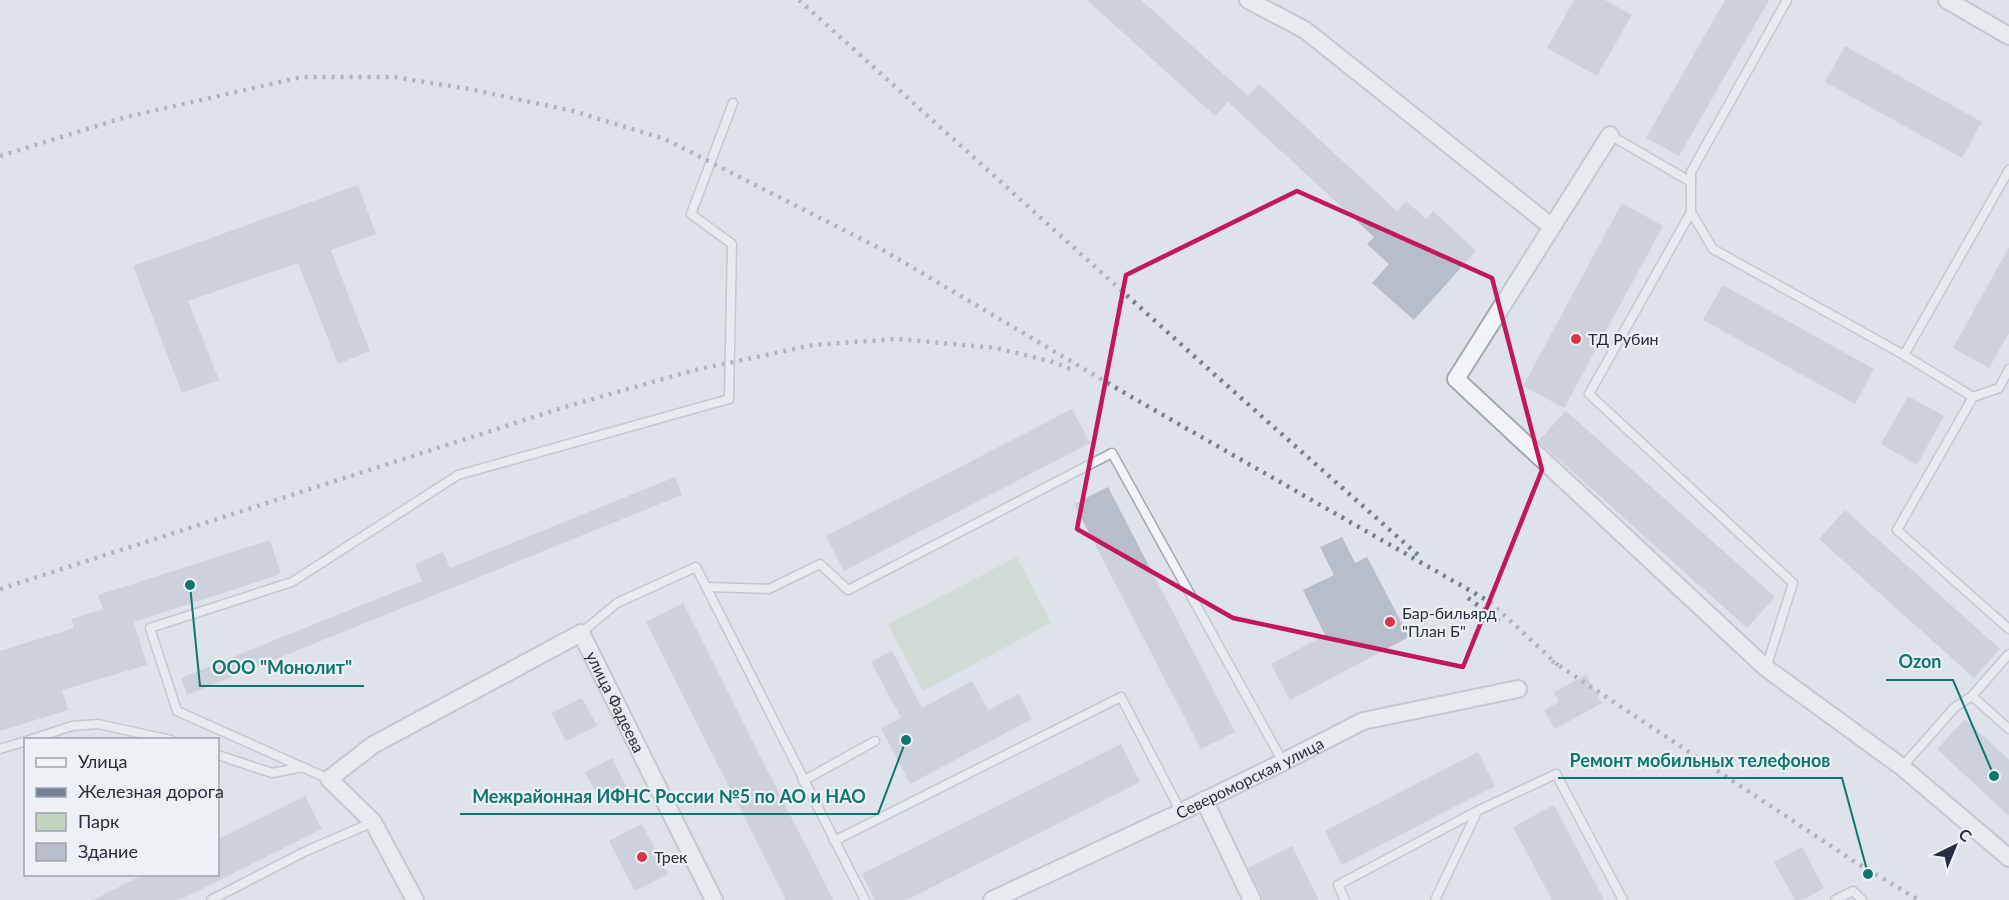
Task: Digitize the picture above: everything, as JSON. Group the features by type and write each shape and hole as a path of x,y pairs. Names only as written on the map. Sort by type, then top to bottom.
{"street":[{"path":"1248,0 1305,30 1552,227"},
{"path":"1947,0 2009,36"},
{"path":"1610,135 1456,379 1766,668 1902,767 2009,858"},
{"path":"415,900 373,822 329,779 373,745 581,633"},
{"name":"улица Фадеева","path":"581,633 714,900"},
{"name":"Североморская улица","path":"992,900 1181,812 1362,721 1518,689"},
{"path":"1204,800 1252,900"}],"lane":[{"path":"1766,668 1793,583 1589,394 1691,212 1691,172 1787,0"},
{"path":"329,779 177,711 150,628 292,582 458,475 729,399 732,244 691,213 733,103"},
{"path":"1610,135 1691,182"},
{"path":"1904,355 2009,170"},
{"path":"1691,212 1713,249 1904,355 1973,397"},
{"path":"2009,369 1999,388 1973,397 1897,530 2009,629"},
{"path":"706,587 769,589 820,564 848,590 1112,453 1284,762"},
{"path":"581,633 617,603 696,567 865,900"},
{"path":"1902,767 1955,707 1972,696 2009,654"},
{"path":"1972,696 2009,729"},
{"path":"834,841 1121,697 1181,812"},
{"path":"33,738 72,726 98,724 162,738"},
{"path":"0,749 24,741"},
{"path":"803,781 876,741"},
{"path":"219,755 272,773 303,767"},
{"path":"1345,900 1338,885 1477,812 1556,774 1623,900"},
{"path":"1435,900 1477,812"},
{"path":"211,900 304,852 373,822"},
{"path":"1835,900 1853,891 1862,900"}],"highlighted area":[{"path":"1297,191 1492,278 1542,470 1463,667 1233,618 1077,529 1126,275"}],"green space":[{"path":"1017,557 1051,623 923,691 888,624"}],"building":[{"path":"1087,0 1141,0 1248,96 1259,84 1397,211 1406,201 1426,219 1433,211 1476,251 1414,320 1372,283 1389,264 1367,244 1374,237 1228,102 1215,116"},
{"path":"1574,0 1605,0 1632,15 1597,76 1547,48"},
{"path":"1725,0 1769,0 1679,156 1646,138"},
{"path":"1845,46 1982,122 1962,158 1825,82"},
{"path":"358,185 376,234 331,250 370,351 338,364 298,263 188,301 219,380 182,393 133,266"},
{"path":"1622,203 1663,226 1564,408 1523,386"},
{"path":"2009,247 2009,333 1989,368 1953,348"},
{"path":"1723,285 1874,369 1855,404 1703,320"},
{"path":"1908,396 1944,416 1917,465 1881,444"},
{"path":"1072,409 1090,443 844,571 826,536"},
{"path":"1566,411 1775,597 1747,628 1538,441"},
{"path":"675,477 682,495 187,695 181,678 422,581 415,564 443,552 450,568"},
{"path":"1108,487 1235,732 1201,749 1074,504"},
{"path":"1845,510 2000,649 1974,678 1819,539"},
{"path":"1342,537 1355,563 1367,557 1409,637 1290,700 1271,664 1325,635 1303,590 1334,575 1320,547"},
{"path":"270,540 281,574 134,622 147,665 62,690 68,710 0,731 0,651 74,628 71,619 103,609 98,595"},
{"path":"683,603 833,900 786,900 646,622"},
{"path":"892,651 922,708 972,681 988,710 1019,694 1032,719 910,784 881,728 901,718 871,662"},
{"path":"1586,675 1602,703 1555,729 1544,710 1559,702 1554,692"},
{"path":"582,698 597,726 566,741 551,713"},
{"path":"1965,719 2009,760 2009,816 1937,749"},
{"path":"1121,744 1140,782 907,900 875,900 862,874"},
{"path":"1478,752 1495,786 1342,865 1325,831"},
{"path":"612,758 628,790 602,803 585,772"},
{"path":"305,796 322,829 179,900 93,900 141,876 219,876 219,839"},
{"path":"1554,805 1604,900 1552,900 1513,827"},
{"path":"642,824 668,874 635,891 609,841"},
{"path":"1292,846 1319,900 1263,900 1248,868"},
{"path":"1802,847 1824,888 1803,900 1795,900 1774,862"}],"railway":[{"path":"799,0 1418,555"},
{"path":"0,156 126,117 302,77 394,77 469,89 573,111 665,139 883,250 1128,395 1490,602 1559,666"},
{"path":"0,589 568,406 695,370 813,345 898,339 996,348 1053,362 1070,369"},
{"path":"1468,598 1502,623"},
{"path":"1552,661 1855,862 1919,900"}],"place":[{"name":"ТД Рубин","path":"1576,339"},
{"name":"ООО \"Монолит\"","path":"190,585"},
{"name":"Бар-бильярд \"План Б\"","path":"1390,622"},
{"name":"Межрайонная ИФНС России №5 по АО и НАО","path":"906,740"},
{"name":"Ozon","path":"1994,776"},
{"name":"Трек","path":"642,857"},
{"name":"Ремонт мобильных телефонов","path":"1868,874"}]}
